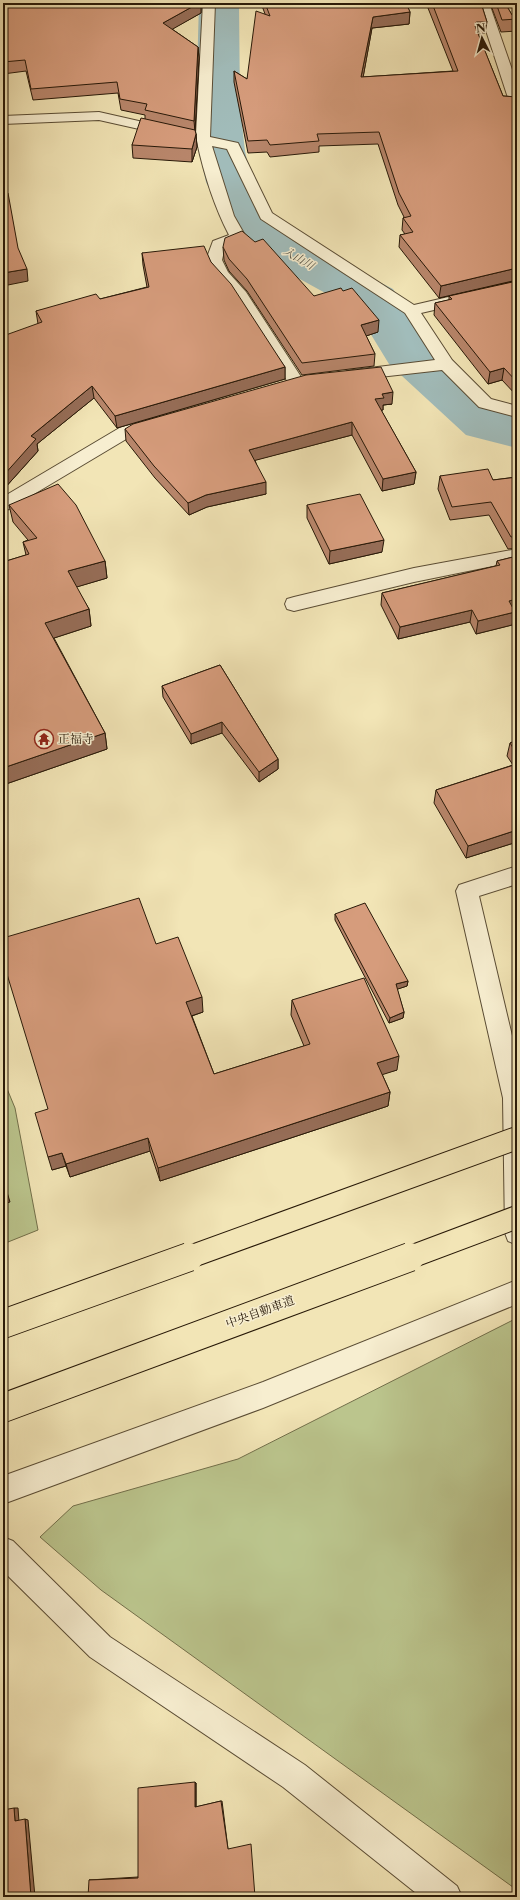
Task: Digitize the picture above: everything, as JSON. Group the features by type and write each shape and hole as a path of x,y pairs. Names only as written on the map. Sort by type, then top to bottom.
{"highway":[{"path":"3,1324 517,1138"},
{"name":"中央自動車道","path":"3,1408 517,1217"}],"street":[{"path":"209,3 203,138 208,160 227,216 238,237 218,244 214,260 221,274 238,292 297,384"},
{"path":"483,3 517,104"},
{"path":"505,65 517,57"},
{"path":"3,120 99,116 203,138 233,146 266,216 411,310 443,364 485,403 517,412"},
{"path":"411,310 517,286"},
{"path":"334,378 443,364"},
{"path":"3,505 127,431 172,419"},
{"path":"294,604 414,575 517,555"},
{"path":"517,875 467,892 516,1098 517,1233"},
{"path":"3,1490 263,1395 517,1292"},
{"path":"3,1550 100,1647 294,1776 446,1897"}],"green space":[{"path":"3,1079 15,1108 38,1230 3,1244"},
{"path":"517,1318 517,1890 101,1590 40,1537 73,1506 238,1459"}],"building":[{"path":"3,3 199,3 163,23 198,47 194,121 145,110 147,104 120,99 117,82 31,89 25,60 3,62"},
{"path":"265,3 406,3 410,12 373,17 361,77 458,71 432,3 481,3 487,22 476,22 477,26 475,26 503,96 517,97 517,268 441,286 400,235 413,232 403,218 411,216 399,193 379,132 317,134 319,141 270,145 267,140 248,141 234,71 247,79 256,11 270,16"},
{"path":"496,3 505,3 512,15 517,16 517,19 502,20"},
{"path":"141,118 195,130 196,134 192,149 132,145"},
{"path":"3,193 8,193 18,248 27,269 3,273"},
{"path":"242,231 255,242 263,239 314,296 341,288 343,291 352,288 379,320 361,325 375,354 302,363 247,279 229,259 223,247 225,238"},
{"path":"204,246 211,262 231,284 285,367 115,416 92,386 31,436 36,439 3,476 3,336 42,322 36,311 96,294 100,299 149,287 142,253"},
{"path":"517,281 517,382 504,368 490,372 435,303 452,299 449,296"},
{"path":"381,367 393,392 382,394 384,398 375,399 416,472 383,479 352,422 249,450 266,482 206,495 188,503 154,466 125,429 133,424 306,375"},
{"path":"488,469 493,480 517,477 517,536 511,537 491,502 452,507 440,476"},
{"path":"58,484 76,505 105,561 68,571 89,609 45,623 105,733 3,768 3,562 29,554 23,542 37,538 9,505"},
{"path":"360,494 384,540 330,551 307,505"},
{"path":"517,556 517,599 509,601 515,612 478,621 472,610 400,627 382,593 500,565 497,561"},
{"path":"220,665 278,759 259,772 222,722 191,734 162,686"},
{"path":"517,740 517,754 510,743"},
{"path":"517,764 517,830 468,846 436,790"},
{"path":"139,898 156,944 178,937 202,997 186,1002 214,1074 310,1044 292,1000 364,978 399,1056 377,1063 390,1092 158,1168 148,1138 66,1164 62,1153 48,1157 35,1113 48,1109 3,961 3,938"},
{"path":"365,903 408,981 396,984 404,1012 390,1018 335,914"},
{"path":"3,1180 8,1197 3,1198"},
{"path":"195,1782 195,1807 221,1801 228,1849 251,1844 255,1897 88,1897 89,1880 138,1878 138,1788"},
{"path":"14,1808 15,1821 25,1819 31,1897 3,1897 3,1810"}],"waterway":[{"name":"入山川","path":"219,3 218,106 222,151 229,182 252,228 306,263 375,300 407,353 485,423 517,430"}],"place":[{"name":"正福寺","path":"44,739"}]}
